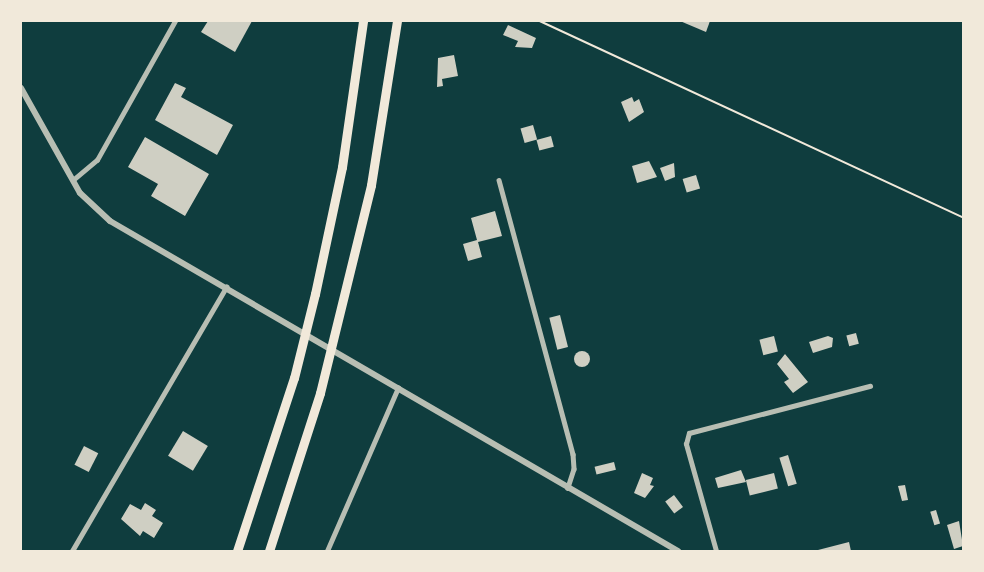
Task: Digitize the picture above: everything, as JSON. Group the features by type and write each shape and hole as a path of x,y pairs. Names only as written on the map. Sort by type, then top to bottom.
{"highway":[{"path":"237,551 294,378 315,294 342,167 363,21"},
{"path":"269,551 320,393 371,185 397,21"}],"street":[{"path":"73,180 97,160 175,21"},
{"path":"21,87 73,180 91,206 110,221 678,551"},
{"path":"499,180 573,454 574,469 568,488"},
{"path":"72,551 226,287"},
{"path":"716,551 686,444 689,433 870,386"},
{"path":"327,551 398,388"}],"path":[{"path":"540,21 963,217"}],"building":[{"path":"208,21 252,21 235,52 201,32"},
{"path":"680,21 710,21 706,32"},
{"path":"508,25 536,38 532,48 515,47 518,41 503,35"},
{"path":"454,55 458,76 442,79 443,86 437,87 438,58"},
{"path":"175,83 186,88 181,97 233,125 217,155 155,120"},
{"path":"632,97 634,102 639,99 644,112 629,122 621,102"},
{"path":"533,125 537,139 525,143 521,129"},
{"path":"551,136 554,147 539,151 537,140"},
{"path":"145,137 209,174 185,216 151,196 158,184 128,167"},
{"path":"649,161 657,177 637,183 632,166"},
{"path":"674,163 675,177 665,181 660,168"},
{"path":"696,175 700,188 687,192 683,179"},
{"path":"495,211 502,236 478,242 482,257 468,261 463,244 477,240 471,218"},
{"path":"560,315 568,347 557,350 549,318"},
{"path":"856,333 859,344 849,346 846,336"},
{"path":"774,336 778,352 763,355 759,340"},
{"path":"828,336 833,338 832,347 813,353 809,342"},
{"path":"582,351 590,359 582,367 574,359"},
{"path":"785,354 808,382 793,393 784,382 789,379 777,364"},
{"path":"183,431 208,446 193,471 168,456"},
{"path":"84,446 98,453 89,472 74,465"},
{"path":"788,455 797,484 788,486 779,458"},
{"path":"614,462 616,470 597,475 595,467"},
{"path":"741,470 746,482 718,488 715,478"},
{"path":"642,473 653,478 650,485 654,486 645,498 634,493"},
{"path":"774,473 778,489 750,496 746,480"},
{"path":"905,485 908,500 902,501 898,486"},
{"path":"674,495 683,507 674,514 665,502"},
{"path":"145,503 156,510 152,516 163,523 154,538 143,531 140,536 121,519 130,504 141,510"},
{"path":"936,510 940,523 934,525 930,512"},
{"path":"959,521 963,546 954,549 947,525"},
{"path":"849,542 851,551 818,551 818,550"}]}
